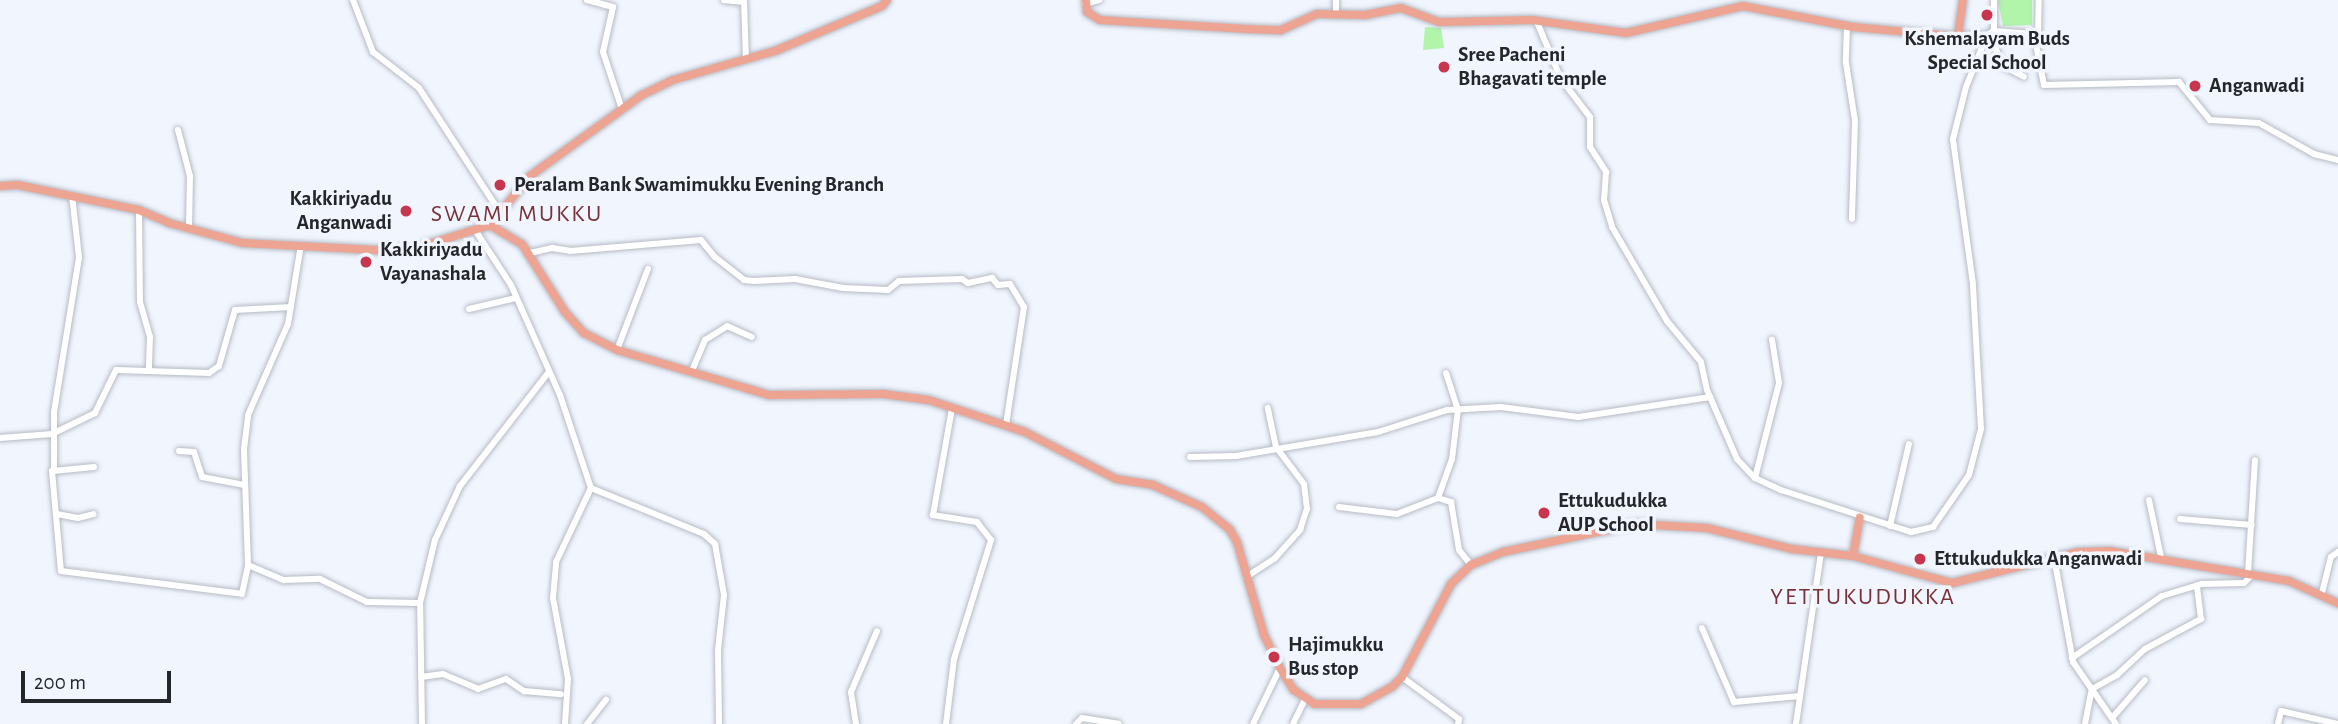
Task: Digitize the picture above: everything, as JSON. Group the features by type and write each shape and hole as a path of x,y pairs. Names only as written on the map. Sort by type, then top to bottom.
{"main road":[{"path":"0,187 72,196 139,210 189,229 243,243 398,250 477,233 490,225 502,214 530,176 621,106 673,80 746,60 822,33 887,0"},
{"path":"1086,2 1092,17 1101,20 1247,29 1280,30 1317,14 1401,8 1439,22 1538,22 1626,33 1743,6 1847,26 1958,35 1963,0"},
{"path":"490,225 530,253 565,312 584,332 617,350 691,373 791,398 883,394 952,408 1048,442 1116,479 1153,485 1202,507 1230,530 1280,668 1305,699 1341,707 1362,704 1402,677 1451,584 1471,565 1503,552 1636,524 1707,528 1853,556 1952,583 2054,557 2110,551 2161,557 2289,581 2322,593 2338,603"},
{"path":"1853,556 1860,518"}],"street":[{"path":"353,0 373,52 419,88 502,214"},
{"path":"587,0 603,2 612,7 603,52 621,106"},
{"path":"724,0 744,1 746,60"},
{"path":"1086,2 1099,0"},
{"path":"1336,0 1336,14"},
{"path":"1538,22 1562,79 1590,117 1590,147 1606,172 1604,200 1612,227 1667,321 1701,362 1730,446 1755,478 1860,518 1911,532 1933,527 1969,475 1981,429 1973,284 1953,139 1966,87 1991,32 1994,0"},
{"path":"2039,0 2038,39 2044,86 2179,82 2210,120 2259,123 2314,154 2338,160"},
{"path":"1847,26 1846,63 1855,121 1852,219"},
{"path":"1991,32 2000,64 2024,77"},
{"path":"1958,35 1991,32 2034,34 2038,39"},
{"path":"178,130 190,176 189,229"},
{"path":"72,196 79,257 69,298 52,434 61,570 242,594 248,565 244,485 248,415 279,354 291,307 301,245"},
{"path":"139,210 140,302 150,337 149,371"},
{"path":"477,233 516,298 578,445 591,488 556,562 554,598 568,679 565,724"},
{"path":"530,253 552,248 570,251 701,240 715,257 744,279 754,281 796,279 843,288 888,290 899,281 962,279 968,283 992,278 999,285 1010,284 1024,307 1006,425"},
{"path":"617,350 648,269"},
{"path":"469,309 516,298"},
{"path":"0,438 52,434 95,413 116,370 209,373 219,366 235,310 291,307"},
{"path":"691,373 705,341 727,326 752,337"},
{"path":"1755,478 1779,383 1772,340"},
{"path":"422,724 420,603 435,540 460,486 548,372"},
{"path":"1438,498 1452,459 1458,409 1446,373"},
{"path":"1190,457 1236,456 1276,447 1378,432 1458,409 1501,407 1578,416 1711,397"},
{"path":"946,724 954,659 991,540 977,522 933,514 952,408"},
{"path":"1246,577 1283,548 1300,530 1307,509 1304,484 1276,447 1268,408"},
{"path":"1890,526 1909,444"},
{"path":"179,451 194,452 202,477 244,485"},
{"path":"2072,657 2162,596 2197,585 2244,583 2250,574 2255,460"},
{"path":"54,471 94,467"},
{"path":"591,488 704,534 715,544 724,595 718,650 719,724"},
{"path":"1339,507 1397,514 1438,498 1451,502 1459,550 1471,565"},
{"path":"2149,500 2161,557"},
{"path":"57,514 78,518 94,514"},
{"path":"2180,519 2252,525"},
{"path":"1796,724 1821,552"},
{"path":"2322,593 2331,556 2338,552"},
{"path":"2054,557 2072,657 2114,721 2144,680"},
{"path":"248,565 284,580 320,579 367,602 420,603"},
{"path":"2081,723 2092,689 2117,675 2145,649 2198,622 2197,585"},
{"path":"1702,628 1734,702 1800,696"},
{"path":"856,724 851,692 877,631"},
{"path":"1254,724 1280,668"},
{"path":"421,677 443,674 478,689 506,679 524,691 561,694"},
{"path":"1402,677 1458,719 1458,724"},
{"path":"1293,724 1305,699"},
{"path":"587,724 606,700"},
{"path":"2278,724 2281,711 2338,724"},
{"path":"1076,724 1082,718 1119,724"}],"green space":[{"path":"1998,0 2032,0 2032,25 2003,26"},
{"path":"1425,27 1441,28 1444,48 1423,50"}],"place":[{"name":"Kshemalayam Buds Special School","path":"1987,15"},
{"name":"Sree Pacheni Bhagavati temple","path":"1444,67"},
{"name":"Anganwadi","path":"2195,86"},
{"name":"Peralam Bank Swamimukku Evening Branch","path":"500,185"},
{"name":"Kakkiriyadu Anganwadi","path":"406,211"},
{"name":"Kakkiriyadu Vayanashala","path":"366,262"},
{"name":"Ettukudukka AUP School","path":"1544,513"},
{"name":"Ettukudukka Anganwadi","path":"1920,559"},
{"name":"Hajimukku Bus stop","path":"1274,657"}],"district":[{"name":"SWAMI MUKKU","path":"517,215"},
{"name":"YETTUKUDUKKA","path":"1863,598"}]}
